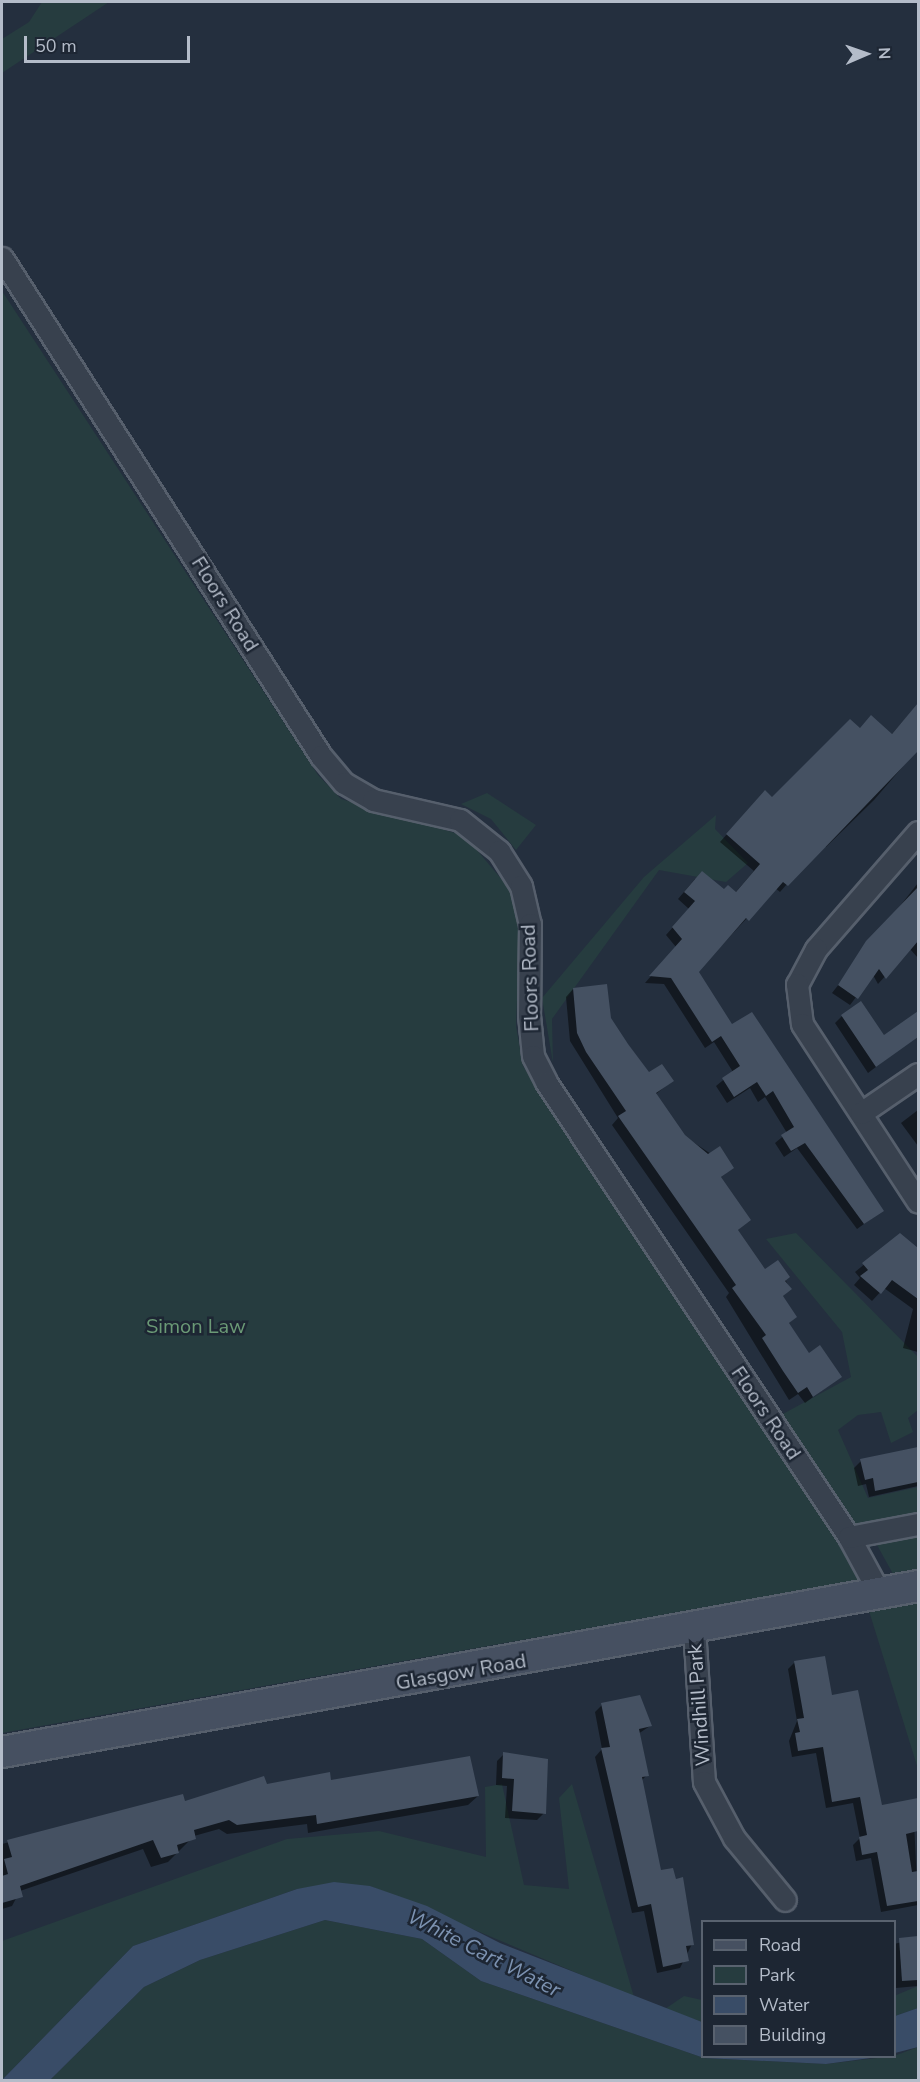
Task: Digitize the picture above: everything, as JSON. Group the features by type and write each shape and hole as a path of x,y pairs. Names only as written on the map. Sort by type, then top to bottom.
{"main road":[{"name":"Glasgow Road","path":"2,1752 918,1586"}],"street":[{"name":"Floors Road","path":"2,258 321,756 344,783 373,800 460,820 499,851 521,886 530,924 529,1015 533,1056 546,1082 849,1537 880,1594"},
{"path":"918,832 816,949 797,984 802,1024 918,1202"},
{"path":"861,1113 918,1074"},
{"path":"849,1537 918,1524"},
{"name":"Windhill Park","path":"694,1628 704,1782 734,1838 785,1900"}],"green space":[{"path":"42,2 109,2 2,73 2,39 29,22"},
{"name":"Simon Law","path":"2,291 318,775 341,799 465,836 514,894 520,924 516,1026 523,1066 862,1579 2,1733"},
{"path":"487,793 536,825 516,850 491,819 461,804"},
{"path":"716,815 715,829 748,863 726,882 659,870 552,1019 553,1063 542,998 644,877"},
{"path":"796,1233 918,1357 918,1410 908,1418 913,1432 891,1443 881,1412 858,1415 838,1430 868,1498 918,1487 918,1514 857,1527 781,1415 851,1377 842,1332 766,1239"},
{"path":"918,1536 918,1570 893,1574 877,1545"},
{"path":"918,1598 918,1769 869,1611"},
{"path":"502,1784 524,1885 569,1889 559,1798 572,1784 634,1997 370,1886 297,1889 133,1946 2,2080 2,1941 287,1839 379,1831 486,1857 485,1787"},
{"path":"325,1920 422,1939 481,1981 701,2058 826,2064 896,2058 896,2055 918,2047 918,2080 50,2080 144,1987 200,1960"},
{"path":"918,1986 918,2008 896,2016 896,1995"},
{"path":"684,1996 701,2000 701,2022 665,2009"}],"water":[{"name":"White Cart Water","path":"334,1882 370,1886 427,1906 500,1943 701,2022 701,2057 481,1981 422,1939 325,1920 200,1960 144,1987 50,2080 2,2080 133,1946 297,1889"},
{"path":"918,2008 918,2047 896,2053 896,2016"},
{"path":"704,2058 871,2058 826,2064"}],"building":[{"path":"918,703 918,751 788,886 783,882 749,921 746,918 699,972 732,1024 752,1012 884,1211 864,1224 805,1143 791,1151 781,1135 794,1127 773,1091 766,1096 757,1082 734,1097 722,1078 740,1066 721,1036 712,1042 671,978 649,976 682,939 672,927 695,901 684,892 702,871 724,889 728,885 736,892 760,864 726,834 765,790 772,797 850,719 860,728 871,715 892,734"},
{"path":"918,887 918,941 886,979 879,969 858,999 838,985 866,941"},
{"path":"607,984 611,1018 628,1044 649,1072 662,1064 674,1081 656,1093 685,1135 708,1154 720,1146 734,1168 721,1177 751,1220 738,1230 765,1269 778,1260 790,1277 785,1281 792,1289 783,1296 797,1317 789,1323 809,1353 820,1345 842,1377 813,1397 807,1387 798,1393 783,1371 762,1338 766,1335 732,1288 736,1285 618,1116 626,1111 586,1052 577,1033 573,988"},
{"path":"861,1001 884,1035 918,1011 918,1037 876,1067 841,1015"},
{"path":"900,1233 918,1248 918,1299 892,1280 881,1294 860,1276 868,1270 862,1263"},
{"path":"918,1447 918,1482 875,1491 873,1478 865,1480 860,1459"},
{"path":"825,1656 832,1695 858,1690 882,1805 918,1798 918,1831 906,1834 912,1872 918,1871 918,1901 887,1906 877,1852 862,1855 859,1837 867,1835 860,1797 832,1802 823,1747 798,1751 795,1733 800,1732 797,1719 804,1718 794,1661"},
{"path":"640,1695 652,1726 639,1729 649,1776 642,1777 661,1870 673,1868 676,1879 683,1877 694,1945 686,1946 689,1961 663,1967 651,1904 638,1907 601,1748 610,1747 601,1703"},
{"path":"503,1752 548,1759 546,1814 512,1811 514,1779 502,1778"},
{"path":"470,1756 479,1796 317,1824 316,1815 237,1825 229,1820 194,1830 196,1839 177,1845 179,1853 161,1858 153,1840 20,1886 23,1897 2,1903 2,1876 8,1874 4,1859 12,1857 7,1840 183,1794 185,1801 264,1776 267,1784 330,1772 331,1780"},
{"path":"918,1936 918,1980 902,1981 899,1938"}]}
